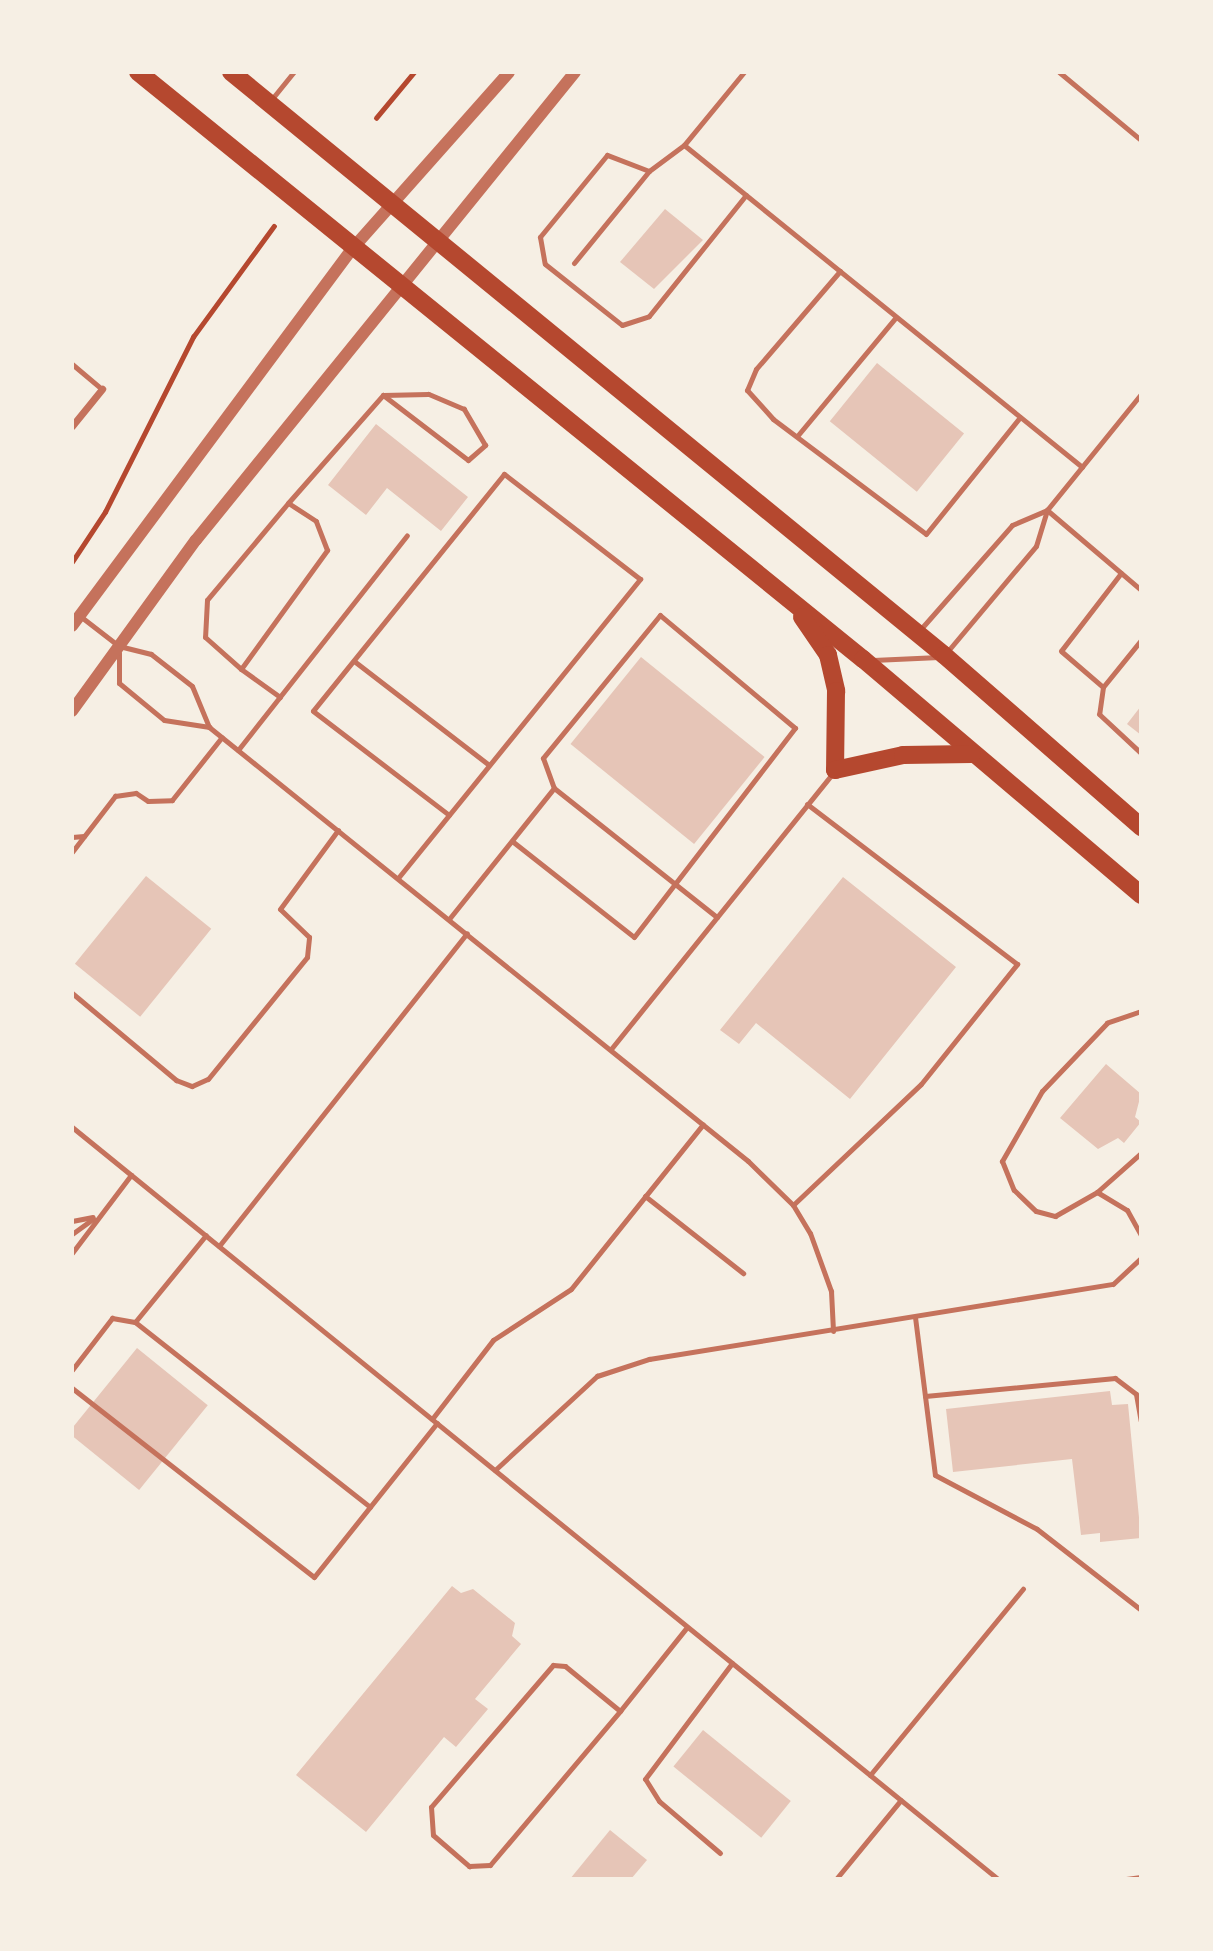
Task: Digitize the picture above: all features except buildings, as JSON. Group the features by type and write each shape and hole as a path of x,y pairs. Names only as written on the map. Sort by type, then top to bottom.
{"main road":[{"path":"138,72 402,289 863,659 1141,895"},
{"path":"231,72 944,655 1141,827"},
{"path":"792,603 828,655 836,691 835,770 903,755 972,754"}],"street":[{"path":"76,621 353,248 509,72"},
{"path":"72,711 196,540 440,244 575,72"},
{"path":"72,426 102,389"}],"lane":[{"path":"269,103 294,72"},
{"path":"574,263 649,171 684,145 744,72"},
{"path":"1059,72 1141,140"},
{"path":"684,145 1082,467"},
{"path":"649,171 607,155 540,237 545,264 622,325 649,316 746,195"},
{"path":"840,271 756,369 747,390 798,435 926,534 1020,417"},
{"path":"798,435 896,317"},
{"path":"72,364 102,389"},
{"path":"279,697 241,669 205,637 207,600 383,395 428,394 464,409 485,445 468,460 383,395"},
{"path":"863,659 912,663 944,655 1036,546 1047,510 1141,394"},
{"path":"398,878 449,815 489,765 640,579 504,474 313,711 449,815"},
{"path":"241,669 327,550 316,521 288,503"},
{"path":"917,633 1012,525 1047,510"},
{"path":"1047,510 1141,590"},
{"path":"238,750 407,535"},
{"path":"1103,687 1061,651 1122,573"},
{"path":"512,841 634,937 676,884 795,728 660,615 543,758 554,788 676,884 717,917"},
{"path":"76,621 119,646 151,654 192,686 209,727"},
{"path":"1141,640 1103,687 1099,714 1141,753"},
{"path":"119,646 118,684 164,720 209,727 222,737 611,1049 793,1205 823,1259 833,1331"},
{"path":"354,661 489,765"},
{"path":"72,852 115,796 136,793 148,801 172,800 222,737"},
{"path":"611,1049 835,770"},
{"path":"449,919 554,788"},
{"path":"793,1205 921,1084 1017,964 807,804"},
{"path":"72,993 176,1080 192,1086 208,1079 307,957 309,937 280,909 338,830"},
{"path":"72,837 84,836"},
{"path":"219,1246 467,933"},
{"path":"1141,1011 1107,1023 1042,1091 1002,1161 1014,1190 1035,1211 1055,1216 1097,1192 1141,1153"},
{"path":"72,1388 314,1577 435,1421 493,1340 571,1289 702,1125"},
{"path":"72,1127 998,1879"},
{"path":"72,1138 78,1131"},
{"path":"72,1253 96,1217 131,1175"},
{"path":"1097,1192 1127,1210 1141,1235"},
{"path":"645,1196 743,1273"},
{"path":"72,1221 96,1217"},
{"path":"72,1234 96,1217"},
{"path":"135,1322 206,1235"},
{"path":"495,1470 543,1419 597,1376 649,1359 1113,1284 1141,1258"},
{"path":"915,1317 935,1475 1037,1529 1141,1610"},
{"path":"72,1370 112,1318 135,1322 370,1507"},
{"path":"925,1396 1115,1378 1136,1394 1141,1421"},
{"path":"870,1775 1023,1589"},
{"path":"620,1711 565,1666 552,1665 431,1807 433,1835 469,1866 490,1865 620,1711 687,1627"},
{"path":"720,1853 659,1801 645,1779 732,1663"},
{"path":"836,1879 901,1800"},
{"path":"1126,1879 1141,1877"}],"path":[{"path":"376,118 414,72"},
{"path":"72,562 105,512 193,337 274,226"}]}
